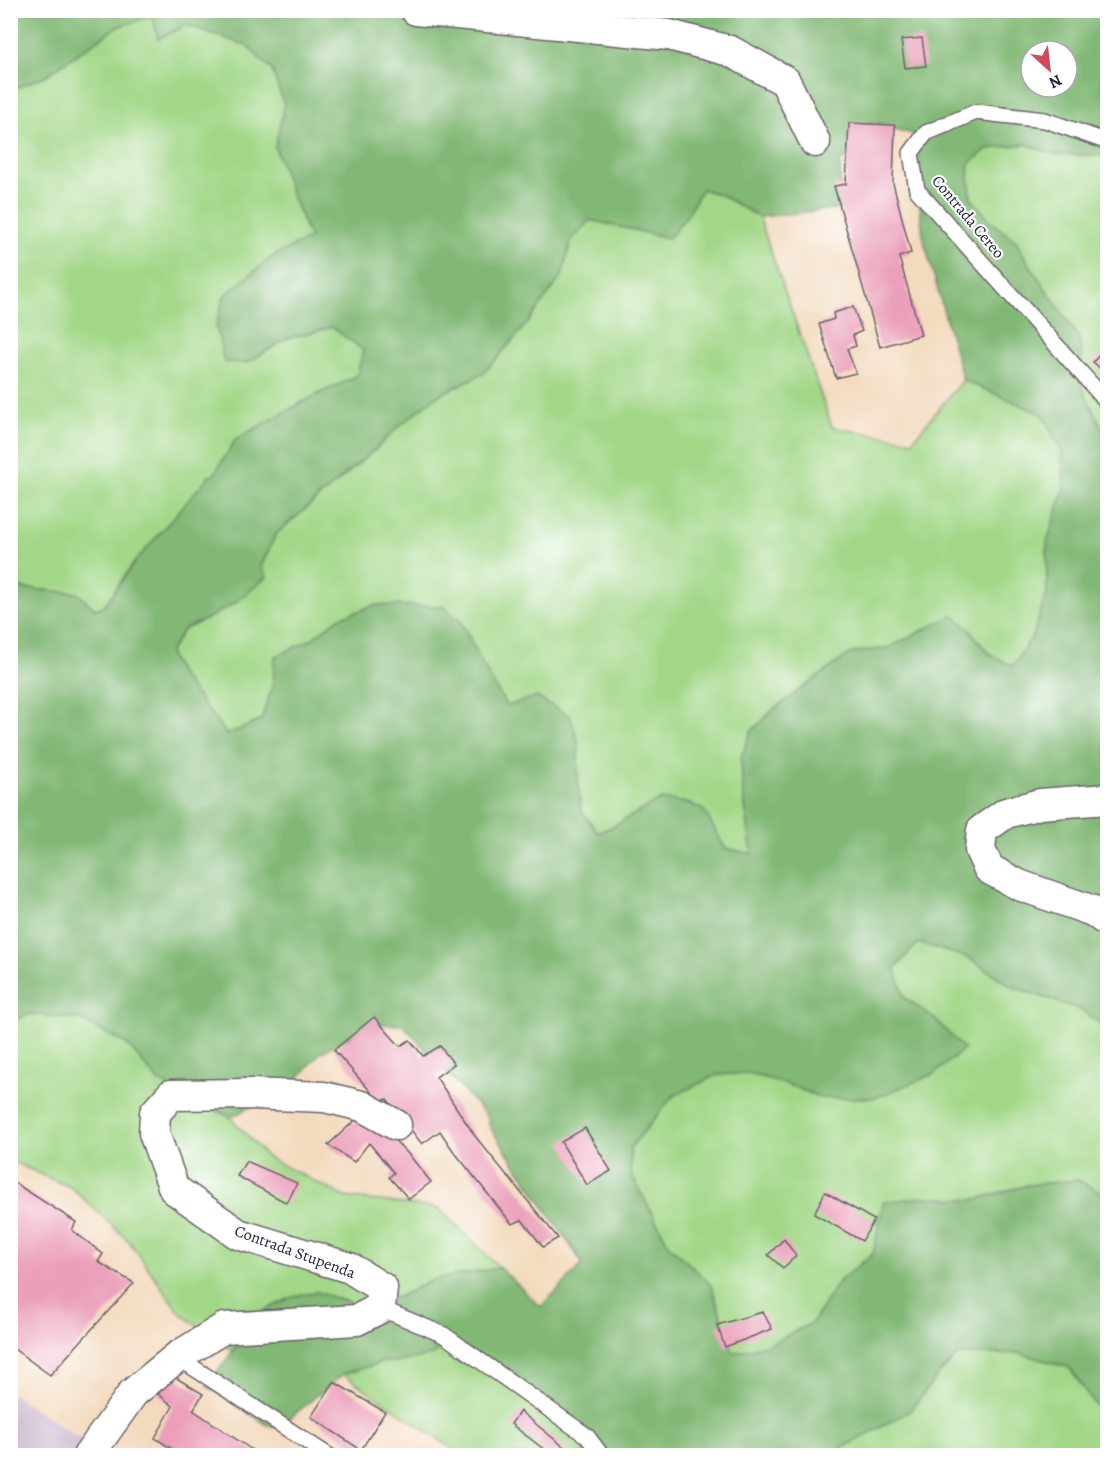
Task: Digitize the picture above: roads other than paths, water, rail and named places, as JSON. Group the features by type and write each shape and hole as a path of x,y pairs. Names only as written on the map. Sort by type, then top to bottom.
{"street":[{"path":"416,10 669,35 730,51 785,81 815,142"},
{"path":"1107,798 1040,804 1006,813 982,830 980,850 989,869 1018,885 1093,911 1107,922"},
{"name":"Contrada Stupenda","path":"380,1308 382,1288 350,1268 238,1234 174,1189 154,1133 155,1113 171,1095 250,1094 324,1097 362,1106 396,1125"},
{"path":"88,1455 134,1393 177,1357 224,1328 357,1320 380,1308"}],"lane":[{"name":"Contrada Cereo","path":"1107,142 1045,120 976,112 926,133 911,153 917,190 1107,404"},
{"path":"380,1308 444,1335 586,1436 602,1455"},
{"path":"177,1357 329,1455"}]}
